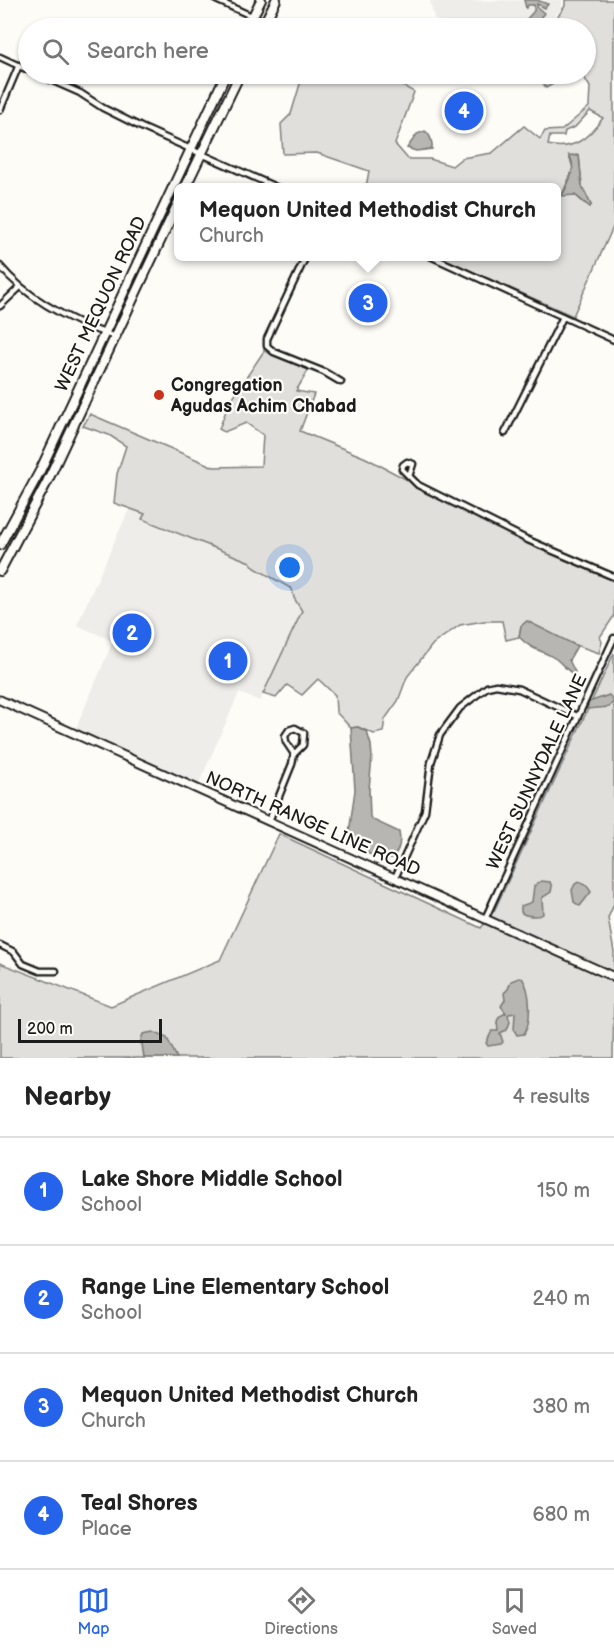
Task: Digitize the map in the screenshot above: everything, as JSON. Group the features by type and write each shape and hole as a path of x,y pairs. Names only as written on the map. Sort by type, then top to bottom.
{"main road":[{"path":"253,17 261,0"},
{"path":"267,18 276,0"},
{"name":"WEST MEQUON ROAD","path":"1,542 40,471 221,84"},
{"path":"187,183 235,84"},
{"name":"WEST MEQUON ROAD","path":"0,571 47,482 174,212"}],"street":[{"path":"216,0 253,17"},
{"path":"0,57 18,65"},
{"path":"0,110 18,67"},
{"path":"60,84 134,123 267,183"},
{"path":"304,261 270,332 267,345 274,352 324,372 341,382"},
{"path":"441,261 614,340"},
{"path":"0,266 20,288 35,299 115,337"},
{"path":"0,306 20,288"},
{"path":"505,433 563,317"},
{"path":"409,476 418,485 518,534 614,577"},
{"path":"1,542 13,546"},
{"name":"WEST SUNNYDALE LANE","path":"485,919 614,638"},
{"path":"396,878 425,811 431,763 440,735 460,708 487,687 496,685 519,689 577,716"},
{"name":"NORTH RANGE LINE ROAD","path":"0,700 614,977"},
{"path":"269,821 294,754 303,745 304,733 295,728 289,730 285,736 294,754"},
{"path":"0,945 14,952 23,964 40,971 56,971"}],"shaded area":[{"path":"524,0 537,0 548,4 545,8 537,4 537,7 544,13 540,18 528,18 534,11 534,5 528,5 526,8"},
{"path":"562,0 562,8 553,18 434,18 430,1"},
{"path":"565,0 614,0 614,225 573,316 449,261 561,261 561,183 367,183 369,171 317,153 283,154 281,124 291,114 300,84 400,84 414,92 395,144 408,159 430,159 452,166 462,158 492,153 524,126 540,139 545,131 562,130 589,107 588,84 596,84 596,18 557,18 565,6","holes":["590,111 603,118 592,132 580,141 565,146 548,145 550,136 564,136 565,131 575,127","579,155 582,186 591,205 584,203 575,195 562,195 573,168 569,156"]},
{"path":"425,131 431,139 432,149 416,151 407,148 417,134"},
{"path":"569,155 579,156 582,186 590,207 575,195 562,196 572,171 573,165"},
{"path":"264,351 309,369 296,391 314,394 300,431 366,458 496,527 614,581 614,616 600,637 602,642 599,653 521,626 519,637 506,640 502,621 460,625 433,644 407,677 398,701 385,719 383,732 374,734 358,727 351,728 336,712 335,695 318,679 302,695 287,685 276,698 263,694 302,611 294,598 292,589 255,568 250,562 142,519 145,514 114,503 117,474 126,446 109,435 83,426 90,414 214,467 261,466 263,435 246,423 224,432 219,429 229,403"},
{"path":"130,507 145,514 143,520 250,562 255,568 292,589 294,598 302,611 260,701 239,693 197,788 74,733 113,641 77,625"},
{"path":"527,621 577,646 569,660 575,672 574,675 556,659 519,637 521,626"},
{"path":"614,653 614,904 608,918 614,952 614,974 611,982 614,984 613,1058 0,1058 0,963 111,1006 220,960 279,834 481,928 494,911"},
{"path":"609,695 614,701 609,707 587,709 589,702"},
{"path":"358,727 367,732 371,745 370,817 399,832 399,846 392,858 368,854 348,840 355,790 351,728"},
{"path":"541,881 550,882 552,887 551,892 542,898 543,914 532,916 523,914 521,906 532,902 534,886"},
{"path":"579,882 587,886 591,892 580,906 574,902 572,890"},
{"path":"522,978 525,983 529,998 527,1028 524,1034 517,1035 514,1030 515,1013 509,1014 510,1022 507,1030 500,1033 503,1042 488,1046 486,1043 492,1031 498,1031 497,1021 506,1013 501,1006 505,1000 504,993 511,981"},
{"path":"153,1032 167,1038 177,1058 144,1058 140,1043 143,1034"}],"place":[{"name":"Teal Shores","path":"464,111"},
{"name":"Mequon United Methodist Church","path":"368,303"},
{"name":"Congregation Agudas Achim Chabad","path":"159,395"},
{"name":"Range Line Elementary School","path":"132,633"},
{"name":"Lake Shore Middle School","path":"228,661"}]}
